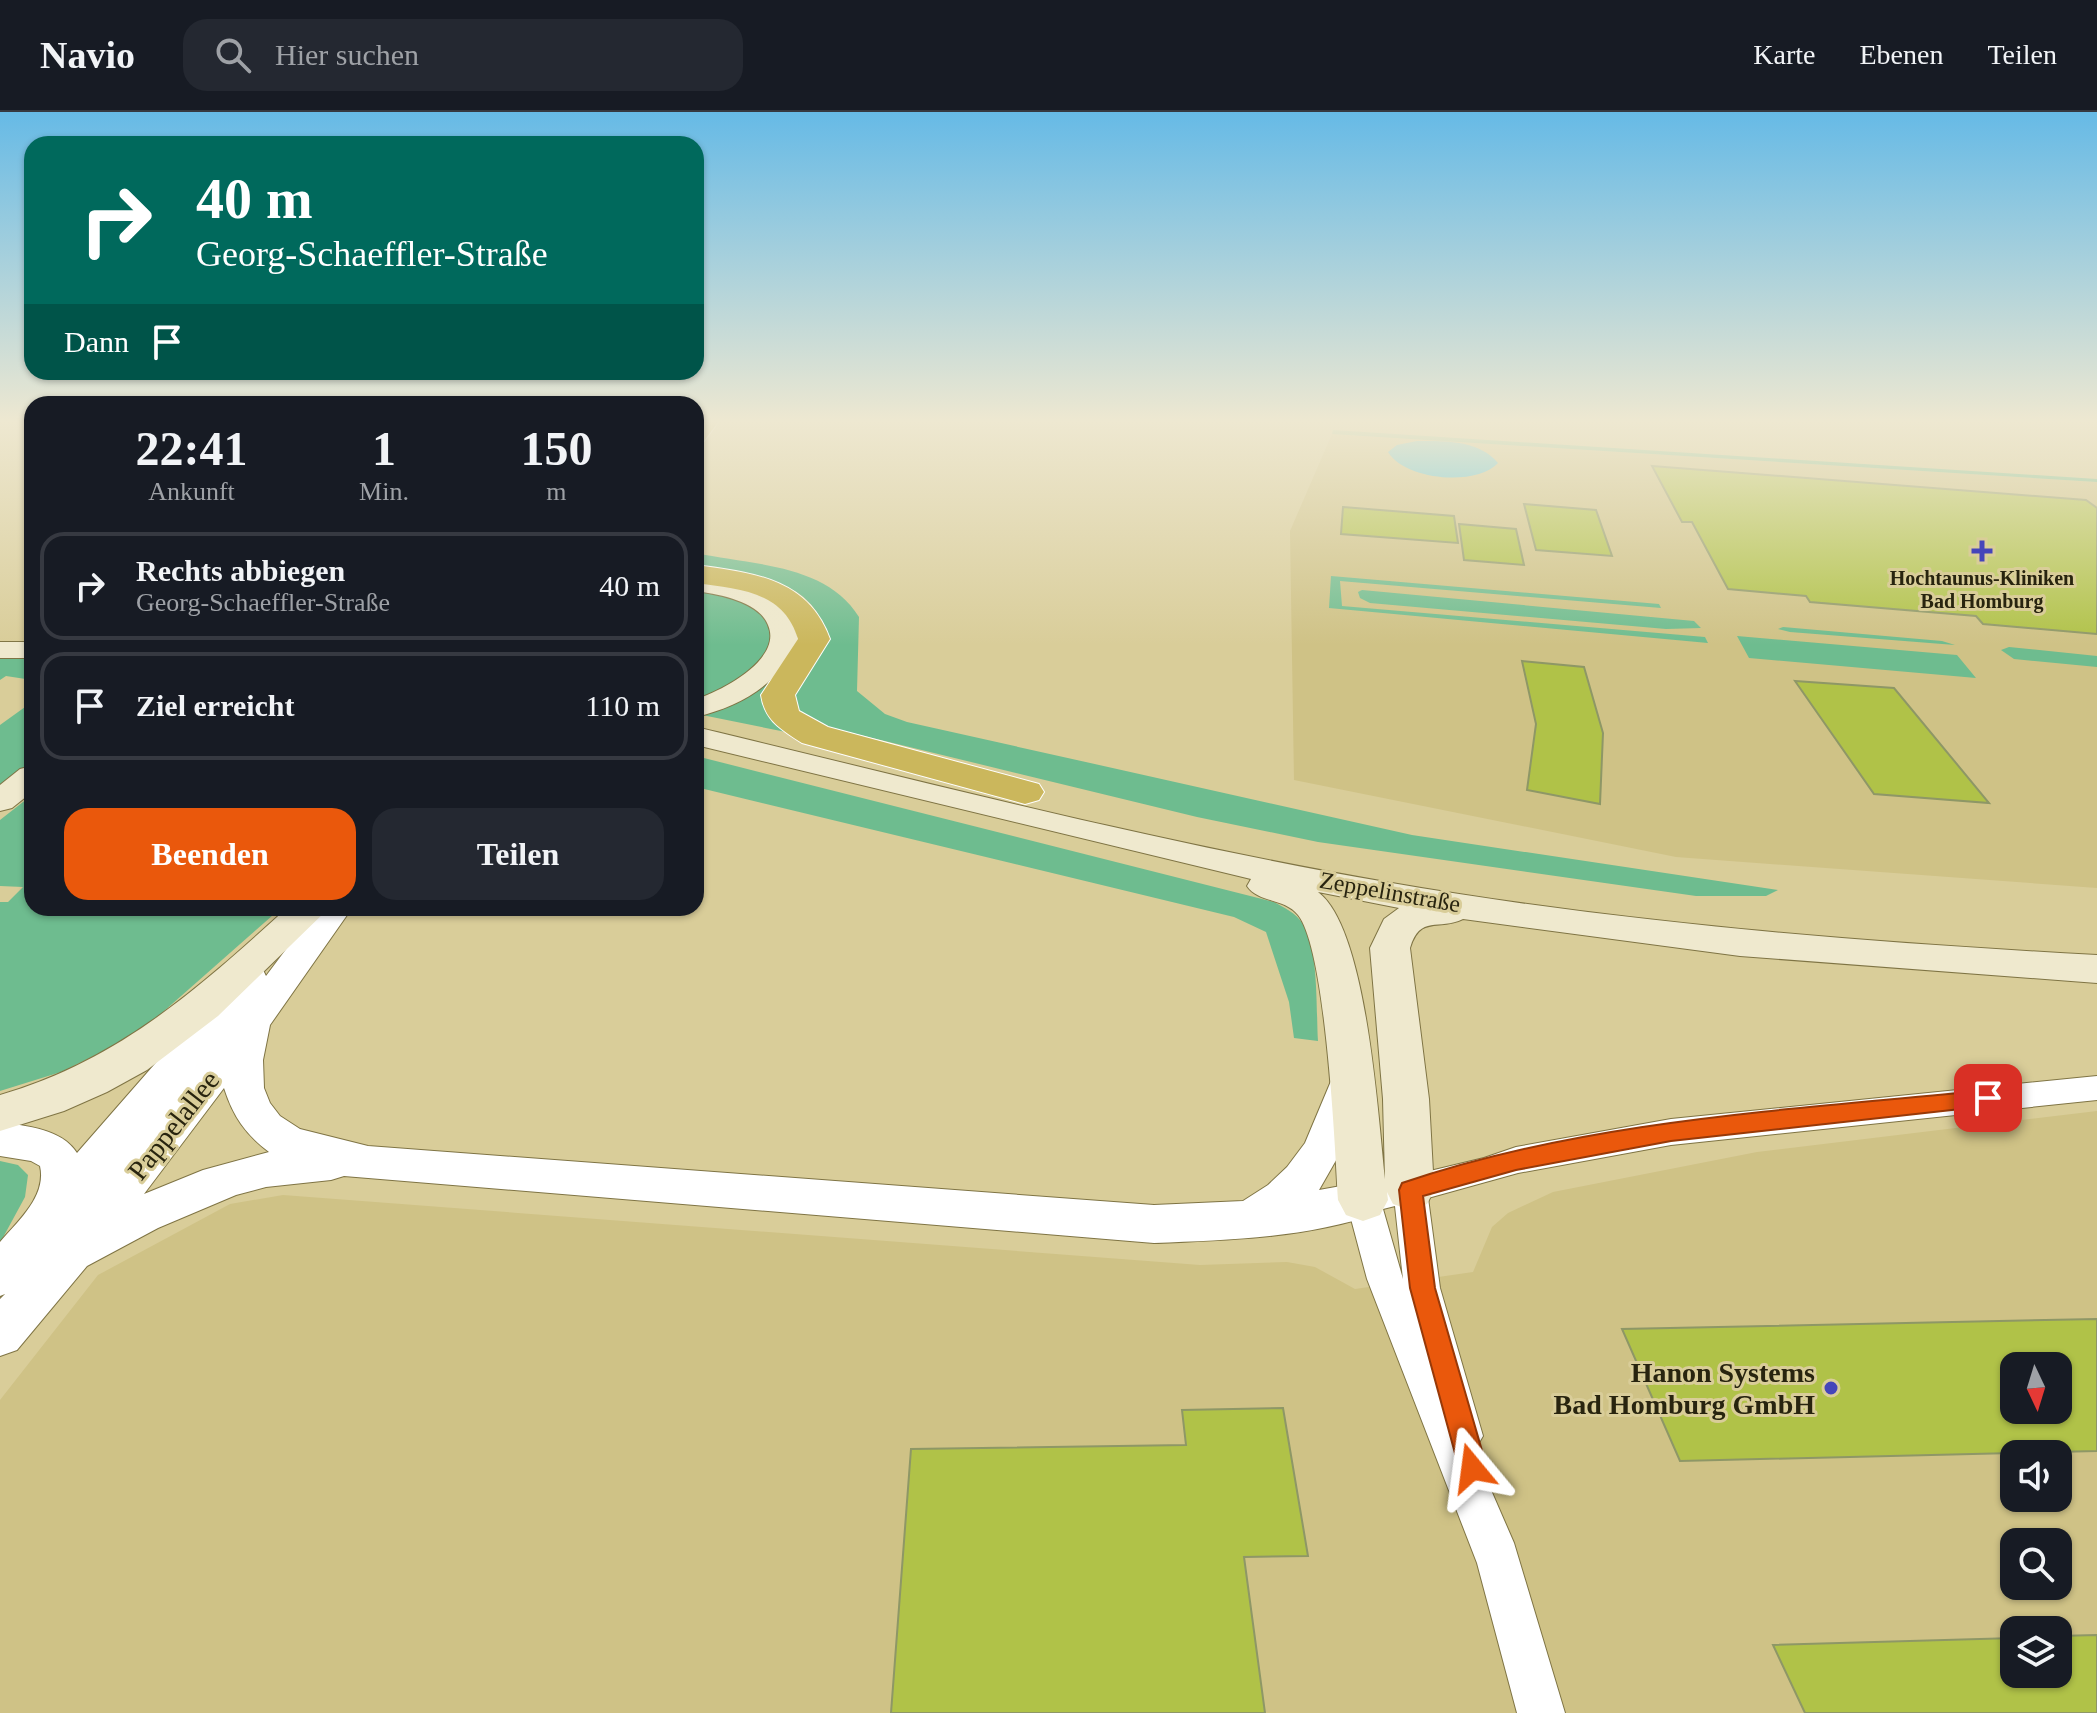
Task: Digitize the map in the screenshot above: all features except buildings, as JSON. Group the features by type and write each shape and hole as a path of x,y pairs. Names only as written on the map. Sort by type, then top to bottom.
{"highway":[{"path":"704,576 767,589 792,600 807,615 814,639 778,695 781,711 796,726 843,744 1025,792"}],"main road":[{"path":"704,584 731,589 763,603 779,619 784,637 782,647 770,667 754,681 722,700 704,706"},
{"path":"0,641 24,640"},
{"path":"0,650 24,650"},
{"name":"Zeppelinstraße","path":"704,721 1248,844 1470,883 1764,920 2097,944"},
{"name":"Zeppelinstraße","path":"704,738 1196,856 1387,894 1500,911 1847,953 2097,969"},
{"path":"0,801 24,782"},
{"path":"943,795 1106,845 1277,889 1313,907 1321,918 1332,953 1363,1200"},
{"path":"1410,1190 1406,1099 1390,948 1394,930 1405,919 1419,914 1500,911"},
{"path":"0,1113 66,1092 148,1050 309,916"}],"street":[{"name":"Pappelallee","path":"0,1334 58,1237 312,916"},
{"name":"Pappelallee","path":"0,1275 58,1237 251,1026 313,916"},
{"path":"251,1026 241,1059 242,1090 256,1118 283,1140 321,1156 368,1163"},
{"path":"1248,1221 1292,1192 1315,1163 1326,1146 1350,1078"},
{"path":"0,1139 37,1144 53,1151 62,1161 65,1173 58,1237 131,1220 195,1191 256,1172 315,1162 368,1163 1154,1224 1248,1221 1410,1190 1516,1160 1671,1132 2097,1088"},
{"path":"1410,1190 1422,1288 1541,1713"},
{"path":"1363,1200 1385,1279 1497,1559"}],"shaded area":[{"path":"1305,496 2097,496 2097,888 1676,857 1294,780 1290,531"},
{"path":"2097,1111 2097,1713 0,1713 0,1400 98,1275 230,1204 283,1195 1200,1265 1287,1262 1315,1267 1355,1289 1473,1272 1492,1227 1508,1213 1553,1192 1757,1152"}],"green space":[{"path":"704,554 785,569 827,586 845,599 859,617 857,691 885,714 907,722 1412,835 1778,890 1766,896 1696,896 1318,842 1197,817 819,725 799,718 789,695 821,642 823,629 816,611 793,590 745,574 704,569"},
{"path":"1331,576 1659,604 1661,608 1340,581 1342,606 1705,637 1708,643 1329,608"},
{"path":"704,577 770,595 786,604 798,617 801,633 796,652 773,682 767,700 773,717 791,733 704,715 739,698 767,679 785,658 792,638 788,618 771,601 741,588 704,581"},
{"path":"704,591 738,597 769,619 771,647 743,681 704,698"},
{"path":"1358,592 1694,621 1701,628 1666,629 1370,603 1360,598"},
{"path":"1778,629 1942,641 1955,645"},
{"path":"1737,636 1957,655 1976,678 1749,658"},
{"path":"2009,647 2097,656 2097,667 2014,659 2001,650"},
{"path":"24,655 24,679 6,676 0,680 0,656"},
{"path":"24,708 24,770 0,787 0,725"},
{"path":"704,758 1274,902 1297,917 1308,934 1314,963 1318,1041 1294,1038 1289,1002 1266,932 1234,917 704,789"},
{"path":"24,801 24,916 272,916 138,1034 61,1072 0,1091 0,902 8,902 23,887 0,886 0,820"},
{"path":"0,1161 18,1165 28,1175 25,1197 0,1243"}],"place":[{"name":"Hochtaunus-Kliniken Bad Homburg","path":"1982,551"},
{"name":"Hanon Systems Bad Homburg GmbH","path":"1831,1388"}],"route":[{"path":"1472,1468 1422,1288 1410,1190 1516,1160 1671,1132 1988,1098"}]}
